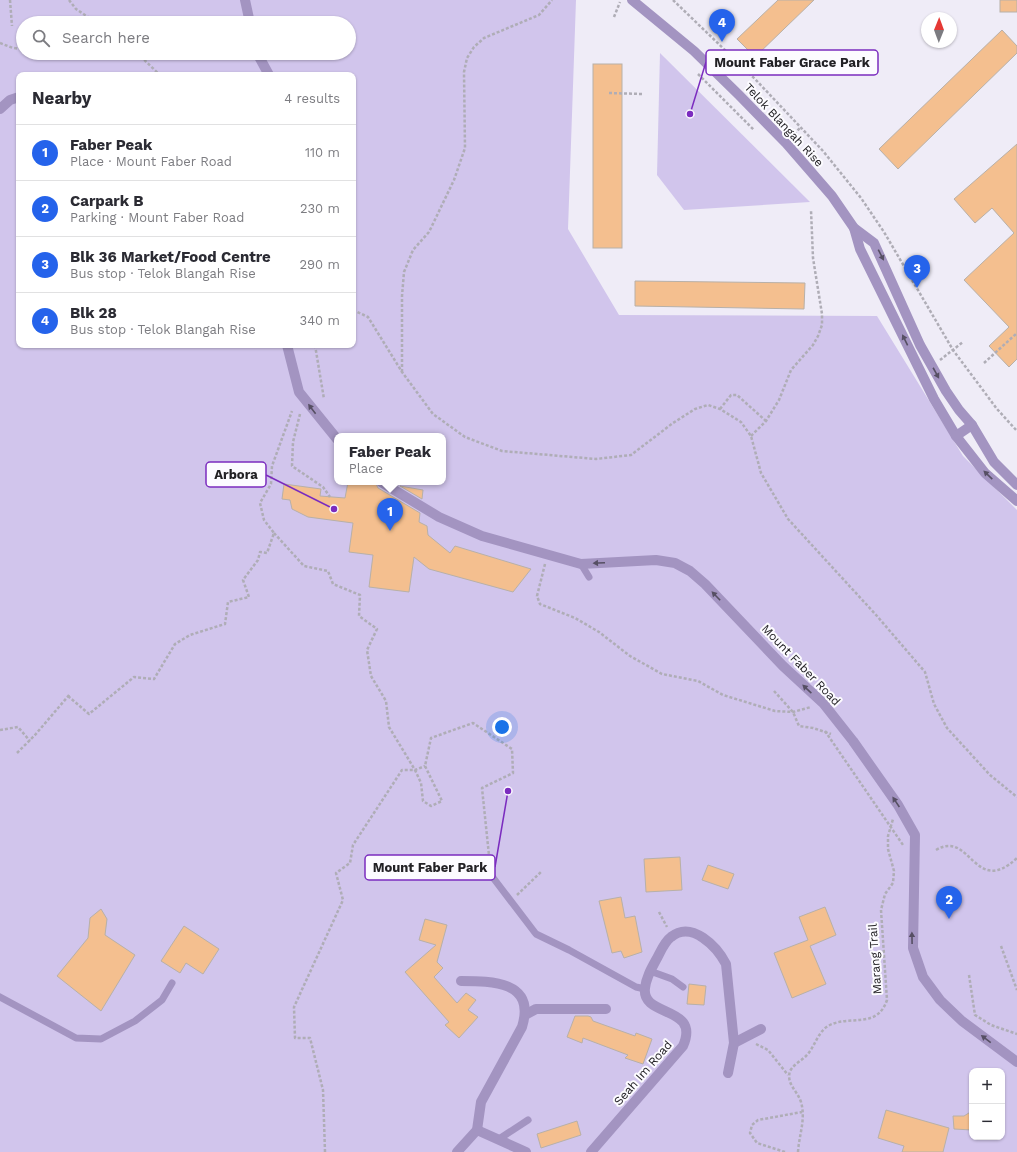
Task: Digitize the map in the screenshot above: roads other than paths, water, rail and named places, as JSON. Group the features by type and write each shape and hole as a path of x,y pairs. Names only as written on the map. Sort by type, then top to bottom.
{"street":[{"path":"245,0 248,16"},
{"name":"Telok Blangah Rise","path":"629,3 694,51 769,126 832,196 854,228 860,249 866,262 934,399 956,436 985,473 1017,501"},
{"path":"262,60 268,72"},
{"path":"0,109 10,100 16,98"},
{"name":"Telok Blangah Rise","path":"854,228 874,243 920,345 946,391 959,410 972,425 994,462 1017,485"},
{"path":"288,348 299,392 334,435"},
{"path":"956,436 972,425"},
{"name":"Mount Faber Road","path":"386,485 439,517 482,536 581,564 656,560 674,562 690,571 783,666 823,703 898,805 915,835 912,948 923,977 940,1000 962,1021 1017,1062"},
{"path":"645,989 650,971 666,942 678,933 693,933 711,943 720,953 726,964 734,1043 728,1073"},
{"path":"457,1152 477,1130 481,1102 522,1026 525,1016 520,997 511,988 500,983 461,981"},
{"name":"Seah Im Road","path":"591,1152 683,1046 686,1040 685,1027 678,1016 654,1007 646,996 645,989"},
{"path":"525,1016 536,1009 606,1010"},
{"path":"734,1043 762,1029"},
{"path":"477,1130 526,1152"}],"lane":[{"path":"581,564 589,578"},
{"path":"491,876 536,934 575,953 636,987 645,989"},
{"path":"650,971 672,979 683,987"},
{"path":"0,997 76,1038 101,1039 135,1021 162,1000 172,983"},
{"path":"499,1139 528,1120"}],"place":[{"name":"Blk 28","path":"722,42"},
{"name":"Mount Faber Grace Park","path":"690,114"},
{"name":"Blk 36 Market/Food Centre","path":"917,288"},
{"name":"Arbora","path":"334,509"},
{"name":"Faber Peak","path":"390,531"},
{"name":"Mount Faber Park","path":"508,791"},
{"name":"Carpark B","path":"949,919"}]}
